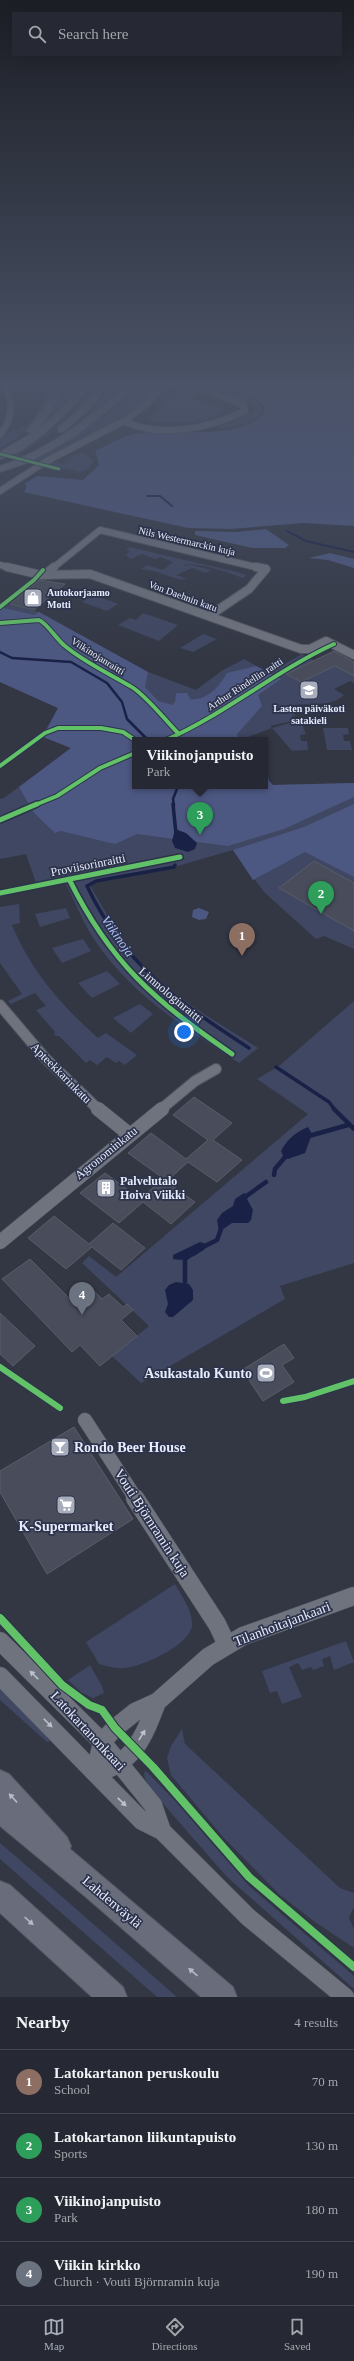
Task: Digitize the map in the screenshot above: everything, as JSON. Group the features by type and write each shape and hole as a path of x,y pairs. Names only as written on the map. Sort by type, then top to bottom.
{"highway":[{"path":"0,1783 96,1888"},
{"name":"Lahdenväylä","path":"0,1809 96,1888 223,1997"},
{"path":"0,1895 113,1997"}],"street":[{"path":"0,491 26,474"},
{"name":"Nils Westermarckin kuja","path":"44,575 100,530 266,569 249,589 209,616"},
{"name":"Von Daehnin katu","path":"0,565 44,575 90,574 301,649 310,649 326,640 354,655"},
{"name":"Apteekkarinkatu","path":"0,1005 26,1038 64,1078 129,1134"},
{"name":"Agronominkatu","path":"0,1242 195,1081 216,1069"},
{"name":"Vouti Björnramin kuja","path":"85,1420 217,1624 227,1645"},
{"name":"Tilanhoitajankaari","path":"102,1742 135,1712 157,1702 195,1668 227,1645 243,1636 354,1596"},
{"name":"Latokartanonkaari","path":"0,1641 102,1742 153,1805 162,1831"},
{"name":"Latokartanonkaari","path":"0,1676 142,1821 162,1831 248,1917 345,1997"},
{"name":"Tilanhoitajankaari","path":"95,1773 120,1764 134,1748 148,1725 157,1702"},
{"path":"95,1773 102,1742"}],"shaded area":[{"path":"89,474 354,474 354,526 304,523 231,529 188,528 24,492 27,486 24,484 37,476 83,480"},
{"path":"266,529 289,545 285,548 252,548 195,535 195,531 237,532"},
{"path":"129,547 246,575 243,578 212,568 192,565 211,570 206,573 192,568 176,575 187,579 177,579 153,571 141,569 147,565 163,570 173,562 160,557 155,559 142,554 131,559 126,555 130,551 126,550"},
{"path":"330,553 354,559 354,568 328,560 309,558"},
{"path":"93,595 118,604 107,611 82,602"},
{"path":"0,602 39,612 148,672 196,690 223,670 244,659 269,673 302,654 314,661 286,674 301,682 335,666 354,676 354,683 350,681 334,689 344,695 339,699 320,704 293,705 295,716 292,716 292,721 270,726 272,728 248,737 132,737 132,789 268,789 268,777 269,781 273,785 354,783 354,949 324,936 316,939 264,892 233,850 174,867 89,884 112,924 125,943 151,974 211,1019 258,1048 239,1063 158,1007 122,975 92,936 63,878 36,883 26,854 0,859 0,799 4,798 71,748 39,735 45,731 58,708 0,682"},
{"path":"4,608 34,615 39,612 148,672 145,687 158,701 172,705 175,702 176,693 187,693 190,699 202,698 216,688 227,673 256,666 281,679 258,695 262,706 237,734 238,737 132,737 132,789 268,789 268,777 269,781 273,785 354,783 354,797 284,829 228,846 137,834 115,844 61,831 55,833 34,813 19,787 71,748 43,737 58,708 0,682 0,609"},
{"path":"143,613 178,625 159,641 118,625 130,618 136,620"},
{"path":"203,634 217,639 193,652 180,648"},
{"path":"300,720 306,734 300,735 301,741 307,741 308,750 292,751 272,728"},
{"path":"323,728 348,728 349,734 343,735 344,741 350,741 352,750 327,750"},
{"path":"354,804 354,877 305,852 253,880 233,850 304,827"},
{"path":"175,829 186,833 197,843 195,849 188,852 175,848 172,841"},
{"path":"19,904 20,923 12,925 28,957 48,986 84,1026 98,1038 106,1033 137,1055 125,1065 119,1061 116,1063 107,1057 97,1065 90,1060 86,1063 59,1036 54,1034 55,1032 36,1010 46,1006 35,993 11,1004 8,1001 22,994 0,963 0,907"},
{"path":"66,908 70,918 40,927 35,914"},
{"path":"199,908 209,912 206,919 199,920 192,917 193,910"},
{"path":"83,939 91,951 62,963 52,948"},
{"path":"107,971 120,984 92,998 78,983"},
{"path":"354,1001 354,1263 280,1286 285,1299 141,1383 112,1356 149,1326 82,1263 89,1256 116,1277 308,1114 257,1079 279,1066"},
{"path":"140,1004 153,1014 131,1033 113,1018"},
{"path":"308,1127 312,1134 305,1153 288,1159 284,1158 281,1151 289,1139"},
{"path":"244,1193 249,1196 247,1199 253,1210 251,1220 248,1223 232,1223 219,1232 217,1220 222,1213 233,1206 235,1199"},
{"path":"200,1242 206,1244 205,1249 198,1254 182,1260 173,1259 173,1255"},
{"path":"176,1282 189,1284 193,1290 193,1300 173,1317 169,1317 165,1312 168,1304 165,1290 169,1285"},
{"path":"175,1584 186,1603 192,1618 190,1631 185,1639 154,1659 132,1667 118,1668 99,1664 86,1642"},
{"path":"346,1641 354,1662 334,1670 330,1656 322,1659 324,1666 313,1670 311,1667 302,1670 298,1663 289,1667 302,1697 282,1704 277,1691 270,1693 262,1671"},
{"path":"90,1665 102,1686 104,1693 93,1698 81,1692 68,1680"},
{"path":"0,1687 51,1741 47,1742 0,1700"},
{"path":"182,1729 185,1744 340,1888 354,1893 354,1907 349,1918 354,1929 354,1948 315,1922 280,1895 224,1838 171,1775 167,1758 171,1746"},
{"path":"146,1771 176,1802 249,1886 354,1976 354,1989 227,1877 152,1791 145,1779 144,1773"},
{"path":"0,1843 177,1997 157,1997 0,1859"}],"building":[{"name":"Autokorjaamo Motti","path":"39,580 65,584 34,610 10,604"},
{"path":"334,651 354,662 354,676 335,666 301,682 286,674"},
{"path":"314,861 354,883 354,931 279,888"},
{"path":"194,1097 232,1123 213,1140 242,1160 217,1182 188,1162 167,1181 128,1153 151,1133 186,1159 208,1140 173,1115"},
{"path":"105,1173 140,1199 163,1179 195,1202 171,1224 143,1202 119,1223 80,1193"},
{"path":"54,1216 89,1244 113,1223 145,1248 121,1270 92,1247 66,1269 28,1238"},
{"path":"30,1259 73,1302 91,1288 102,1299 109,1294 123,1307 127,1304 133,1310 121,1320 137,1336 100,1366 80,1345 72,1352 2,1279"},
{"path":"0,1313 35,1346 13,1366 0,1354"},
{"name":"Asukastalo Kunto","path":"284,1344 294,1358 282,1365 294,1382 263,1401 242,1370"},
{"name":"K-Supermarket","path":"74,1427 133,1519 47,1574 0,1492 0,1471"}],"waterway":[{"path":"147,496 160,496 172,506"},
{"path":"287,531 306,541 354,552"},
{"name":"Viikinoja","path":"0,652 12,658 71,662 107,683 122,702 127,719 145,737"},
{"name":"Viikinoja","path":"174,805 173,799 177,789"},
{"name":"Viikinoja","path":"173,804 176,834"},
{"name":"Viikinoja","path":"175,865 174,867 96,881 87,886 102,914 118,938 136,960 176,997 249,1048"},
{"name":"Viikinoja","path":"276,1067 329,1102 335,1110"},
{"name":"Viikinoja","path":"335,1110 354,1129"},
{"path":"309,1136 348,1125"},
{"path":"274,1175 275,1169 286,1156"},
{"path":"245,1197 266,1182"},
{"path":"203,1247 217,1240 221,1229"},
{"path":"185,1282 185,1259 188,1257"}],"cycle path":[{"path":"0,607 34,580 43,570"},
{"name":"Viikinojanraitti","path":"0,623 39,620 44,622 51,633 65,646 119,681 131,686 178,733"},
{"name":"Arthur Rindellin raitti","path":"173,737 190,729 228,707 302,660 334,644"},
{"path":"0,766 45,733 58,728 101,728 123,732 132,738"},
{"path":"0,820 57,796 100,768 132,754"},
{"name":"Proviisorinraitti","path":"0,893 180,857"},
{"name":"Proviisorinraitti","path":"69,879 84,909 117,959 157,999 180,1018 232,1054"},
{"path":"0,1367 60,1408"},
{"path":"283,1401 305,1397 354,1381"},
{"path":"0,1618 62,1685 76,1697 89,1705 102,1710 115,1728 153,1767 249,1877 354,1967"}],"place":[{"name":"Autokorjaamo Motti","path":"33,598"},
{"name":"Lasten päiväkoti satakieli","path":"309,690"},
{"name":"Viikinojanpuisto","path":"200,835"},
{"name":"Latokartanon liikuntapuisto","path":"321,914"},
{"name":"Latokartanon peruskoulu","path":"242,956"},
{"name":"Palvelutalo Hoiva Viikki","path":"106,1188"},
{"name":"Viikin kirkko","path":"82,1315"},
{"name":"Asukastalo Kunto","path":"266,1373"},
{"name":"Rondo Beer House","path":"60,1447"},
{"name":"K-Supermarket","path":"66,1505"}]}
